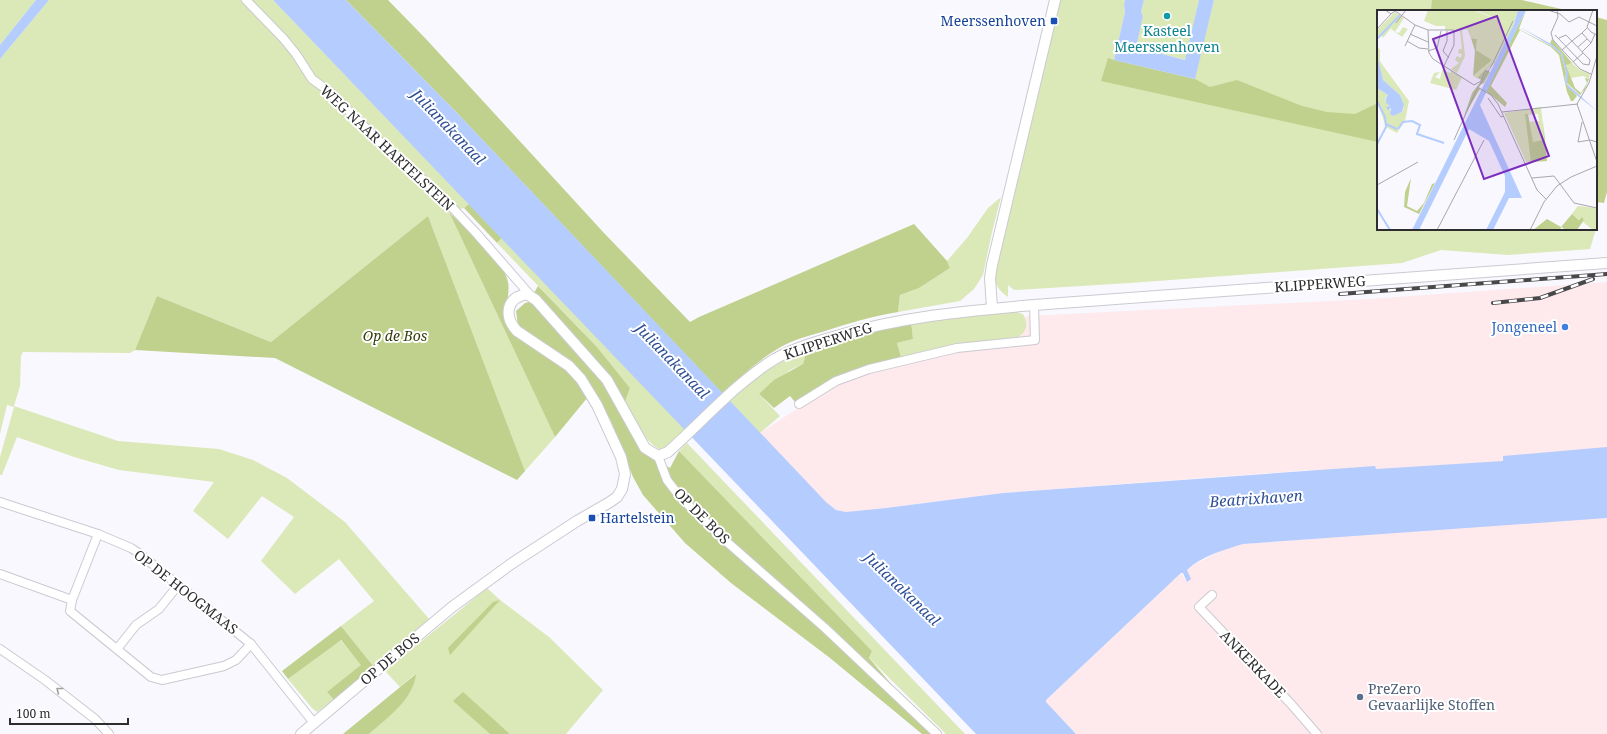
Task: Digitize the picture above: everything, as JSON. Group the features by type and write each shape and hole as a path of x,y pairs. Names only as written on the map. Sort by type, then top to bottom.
{"street":[{"name":"WEG NAAR HARTELSTEIN","path":"246,0 283,38 296,54 312,79 330,92 387,149 403,161 447,202 531,296"},
{"path":"992,308 990,278 992,265 1055,0"},
{"name":"KLIPPERWEG","path":"658,456 668,452 684,438 750,375 775,359 812,343 897,320 992,308 1607,263"},
{"name":"OP DE BOS","path":"301,734 452,607 511,564 577,521 614,500 622,489 625,474 621,457 597,405 581,379 569,366 517,331 511,324 508,317 510,305 514,298 527,294 531,296"},
{"path":"531,296 607,380 645,448 658,456"},
{"path":"799,404 836,381 869,369 957,348 1035,340 1034,305"},
{"name":"OP DE BOS","path":"658,456 667,480 681,498 719,535 825,628 937,734"},
{"name":"OP DE HOOGMAAS","path":"0,502 98,534 136,550 250,644 314,723"},
{"path":"98,534 72,600 70,610 151,677 162,680 224,666 236,660 250,644"},
{"path":"0,574 72,600"},
{"path":"117,649 136,625 158,609 179,584"},
{"name":"ANKERKADE","path":"1212,595 1199,608 1291,704 1317,734"},
{"path":"0,649 45,680 83,709 102,724 109,734"}],"shaded area":[{"name":"Beatrixhaven","path":"1607,282 1607,734 1076,734 1046,702 1046,700 1181,573 1186,581 1187,570 1191,566 1221,551 1243,544 1312,539 1309,470 1003,493 846,512 836,510 826,502 760,433 835,384 1006,326 1028,316 1370,299"}],"green space":[{"path":"0,0 36,0 0,45"},
{"path":"49,0 273,0 469,204 464,208 449,212 555,437 525,471 428,216 271,342 157,296 135,350 130,353 23,352 21,356 20,386 14,406 118,441 219,449 253,460 287,478 345,522 430,620 374,667 341,626 374,601 339,559 295,594 261,561 294,517 262,496 228,539 193,511 214,482 119,470 74,457 17,437 2,475 0,475 0,457 14,407 7,405 0,434 0,59"},
{"path":"346,0 388,0 426,39 604,233 690,322 914,224 947,261 950,268 919,288 900,295 898,312 860,320 789,343 763,358 722,393 457,113"},
{"path":"1057,0 1125,0 1125,12 1114,60 1194,79 1214,0 1483,0 1528,10 1377,10 1377,230 1596,230 1590,249 1508,255 1441,250 1402,263 1014,290 1008,285 1008,297 998,288 994,276"},
{"path":"1144,0 1199,0 1186,60 1135,47 1143,16 1141,12"},
{"path":"1432,0 1522,0 1566,10 1431,10"},
{"path":"1597,17 1607,20 1607,192 1604,203 1597,202"},
{"path":"1108,58 1195,79 1210,87 1237,80 1302,106 1327,112 1355,114 1377,103 1377,142 1101,81"},
{"path":"1001,197 983,275 974,289 960,301 898,312 900,295 919,288 950,268 947,261 967,238 988,208"},
{"path":"469,204 502,238 497,243 464,208"},
{"path":"449,212 483,245 499,264 505,274 508,282 506,316 572,375 588,397 555,437"},
{"name":"Op de Bos","path":"428,216 525,471 517,480 275,358 135,350 157,296 271,342"},
{"path":"502,238 685,429 662,451 655,447 645,436 625,402 630,388 597,347 497,243"},
{"path":"538,286 597,347 630,388 625,402 627,424 642,452 670,468 679,451 872,651 869,658 934,734 922,734 830,658 731,583 685,543 643,495 633,477 611,421 594,390 572,361 543,342 527,334 518,325 516,311 525,303 529,302"},
{"path":"1014,311 1023,314 1026,321 1024,332 1018,337 961,344 901,357 897,343 913,339 911,321"},
{"path":"911,321 913,339 897,343 901,357 836,378 795,402 790,396 774,408 759,394 774,380 803,364 805,357 803,352 862,332"},
{"path":"803,352 805,357 803,364 790,370 759,394 780,416 760,433 730,401 764,373 782,361"},
{"path":"687,443 965,734 946,734 869,658 872,651 679,451"},
{"path":"487,588 500,600 549,637 603,690 566,734 510,734 501,726 454,701 490,734 369,734 398,707 414,682 415,674 400,687 385,671"},
{"path":"500,600 450,655 448,648 493,602"},
{"path":"341,626 374,667 334,700 327,692 361,665 341,640 288,679 282,671"},
{"path":"340,640 362,665 327,692 334,700 317,712 288,679"},
{"path":"416,674 414,683 405,700 391,715 369,734 343,734"},
{"path":"463,692 510,734 490,734 453,701"}],"water":[{"path":"36,0 49,0 0,59 0,45"},
{"name":"Julianakanaal","path":"273,0 346,0 457,113 826,502 836,510 846,512 886,508 1003,493 1375,466 1376,469 1503,461 1503,456 1607,447 1607,518 1243,544 1221,551 1206,557 1187,570 1191,579 1187,582 1183,573 1181,573 1046,700 1046,702 1076,734 976,734"},
{"path":"1125,0 1144,0 1141,12 1143,16 1136,47 1185,60 1199,0 1214,0 1195,79 1114,60 1125,12"}],"railway":[{"path":"1340,294 1607,274"},
{"path":"1493,303 1540,298 1593,279"}],"place":[{"name":"Kasteel Meerssenhoven","path":"1167,16"},
{"name":"Meerssenhoven","path":"1054,21"},
{"name":"Jongeneel","path":"1565,327"},
{"name":"Hartelstein","path":"592,518"},
{"name":"PreZero Gevaarlijke Stoffen","path":"1360,697"}]}
